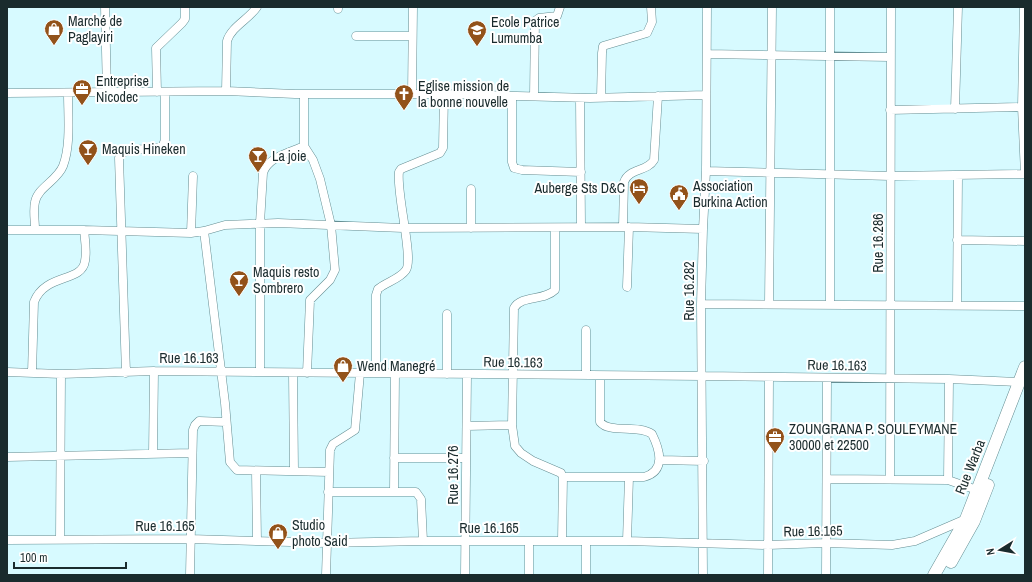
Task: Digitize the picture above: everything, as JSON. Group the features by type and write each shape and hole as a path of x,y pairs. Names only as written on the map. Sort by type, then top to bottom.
{"main road":[{"name":"Rue Warba","path":"934,575 966,519 1022,385 1025,367"},
{"path":"944,575 974,521 1022,385"}],"street":[{"path":"105,7 107,93"},
{"path":"157,92 156,48 185,19 185,7"},
{"path":"226,91 228,36 250,17 257,7"},
{"path":"412,94 413,7"},
{"path":"534,96 535,21 539,18 557,16 560,7"},
{"path":"601,97 603,46 647,34 652,22 651,7"},
{"name":"Rue 16.282","path":"703,575 704,461 701,304 706,172 707,7"},
{"path":"769,304 772,7"},
{"path":"830,7 830,304"},
{"name":"Rue 16.286","path":"890,7 890,479"},
{"path":"955,109 958,7"},
{"path":"706,172 770,172 890,176 1025,174 1022,107 1024,7"},
{"path":"356,36 412,36"},
{"path":"707,54 890,58"},
{"path":"7,93 226,91 304,94 444,94 580,98 706,94"},
{"path":"126,373 120,155 126,151 156,149 163,145 165,92"},
{"path":"35,229 35,201 43,188 53,181 60,173 64,164 67,137 68,93"},
{"path":"304,94 304,146 319,174 330,225 334,270 330,280 310,300 307,373"},
{"path":"376,373 376,295 378,289 402,274 407,269 409,260 403,228 400,172 405,167 440,153 443,148 444,94"},
{"path":"512,96 512,162 514,168 522,170 581,172"},
{"path":"627,287 624,182 630,174 648,166 654,160 658,96"},
{"path":"580,98 581,227"},
{"path":"890,110 1022,107"},
{"path":"260,372 260,223 263,173 265,166 270,161 304,146"},
{"path":"191,232 193,176"},
{"path":"957,305 958,176"},
{"path":"471,188 471,228"},
{"path":"7,230 35,229 191,232 204,231 225,225 260,223 403,228 626,227 703,229"},
{"path":"555,228 554,290 548,295 520,302 514,308 512,425 515,446 521,454 533,461 557,470 563,477 562,541"},
{"path":"32,374 34,302 38,292 44,286 78,273 82,268 85,262 84,230"},
{"path":"204,231 230,462 237,470 328,472"},
{"path":"957,240 1025,241"},
{"path":"701,304 1025,306"},
{"path":"447,314 447,374"},
{"path":"586,330 586,375"},
{"path":"153,454 154,371"},
{"name":"Rue 16.163","path":"7,372 61,374 154,371 890,378 949,379 1022,385"},
{"path":"293,373 294,471"},
{"path":"326,575 328,472 331,447 355,430 360,373"},
{"path":"60,539 61,374"},
{"path":"394,491 395,374"},
{"name":"Rue 16.276","path":"465,575 467,374"},
{"path":"563,477 644,477 653,474 657,470 661,460 654,438 647,430 607,427 600,422 600,376"},
{"path":"768,575 769,377"},
{"path":"826,575 827,378"},
{"path":"948,480 949,379"},
{"path":"190,575 192,453 195,424 199,421 226,422"},
{"path":"467,426 512,425"},
{"path":"7,457 192,453"},
{"path":"394,458 466,458"},
{"path":"661,460 704,461"},
{"path":"256,471 257,541"},
{"path":"627,541 629,477"},
{"path":"827,479 948,480 977,490"},
{"path":"328,492 416,492 419,495 422,504 423,541"},
{"name":"Rue 16.165","path":"7,540 190,539 326,543 423,541 627,541 768,545 904,543 915,541 966,519"},
{"path":"529,575 530,541"},
{"path":"586,541 586,575"}],"place":[{"name":"Marché de Paglayiri","path":"54,46"},
{"name":"Ecole Patrice Lumumba","path":"477,47"},
{"name":"Entreprise Nicodec","path":"82,106"},
{"name":"Eglise mission de la bonne nouvelle","path":"404,111"},
{"name":"Maquis Hineken","path":"88,166"},
{"name":"La joie","path":"258,173"},
{"name":"Auberge Sts D&C","path":"639,205"},
{"name":"Association Burkina Action","path":"679,211"},
{"name":"Maquis resto Sombrero","path":"239,297"},
{"name":"Wend Manegré","path":"343,383"},
{"name":"ZOUNGRANA P. SOULEYMANE 30000 et 22500","path":"775,454"},
{"name":"Studio photo Said","path":"278,550"}]}
